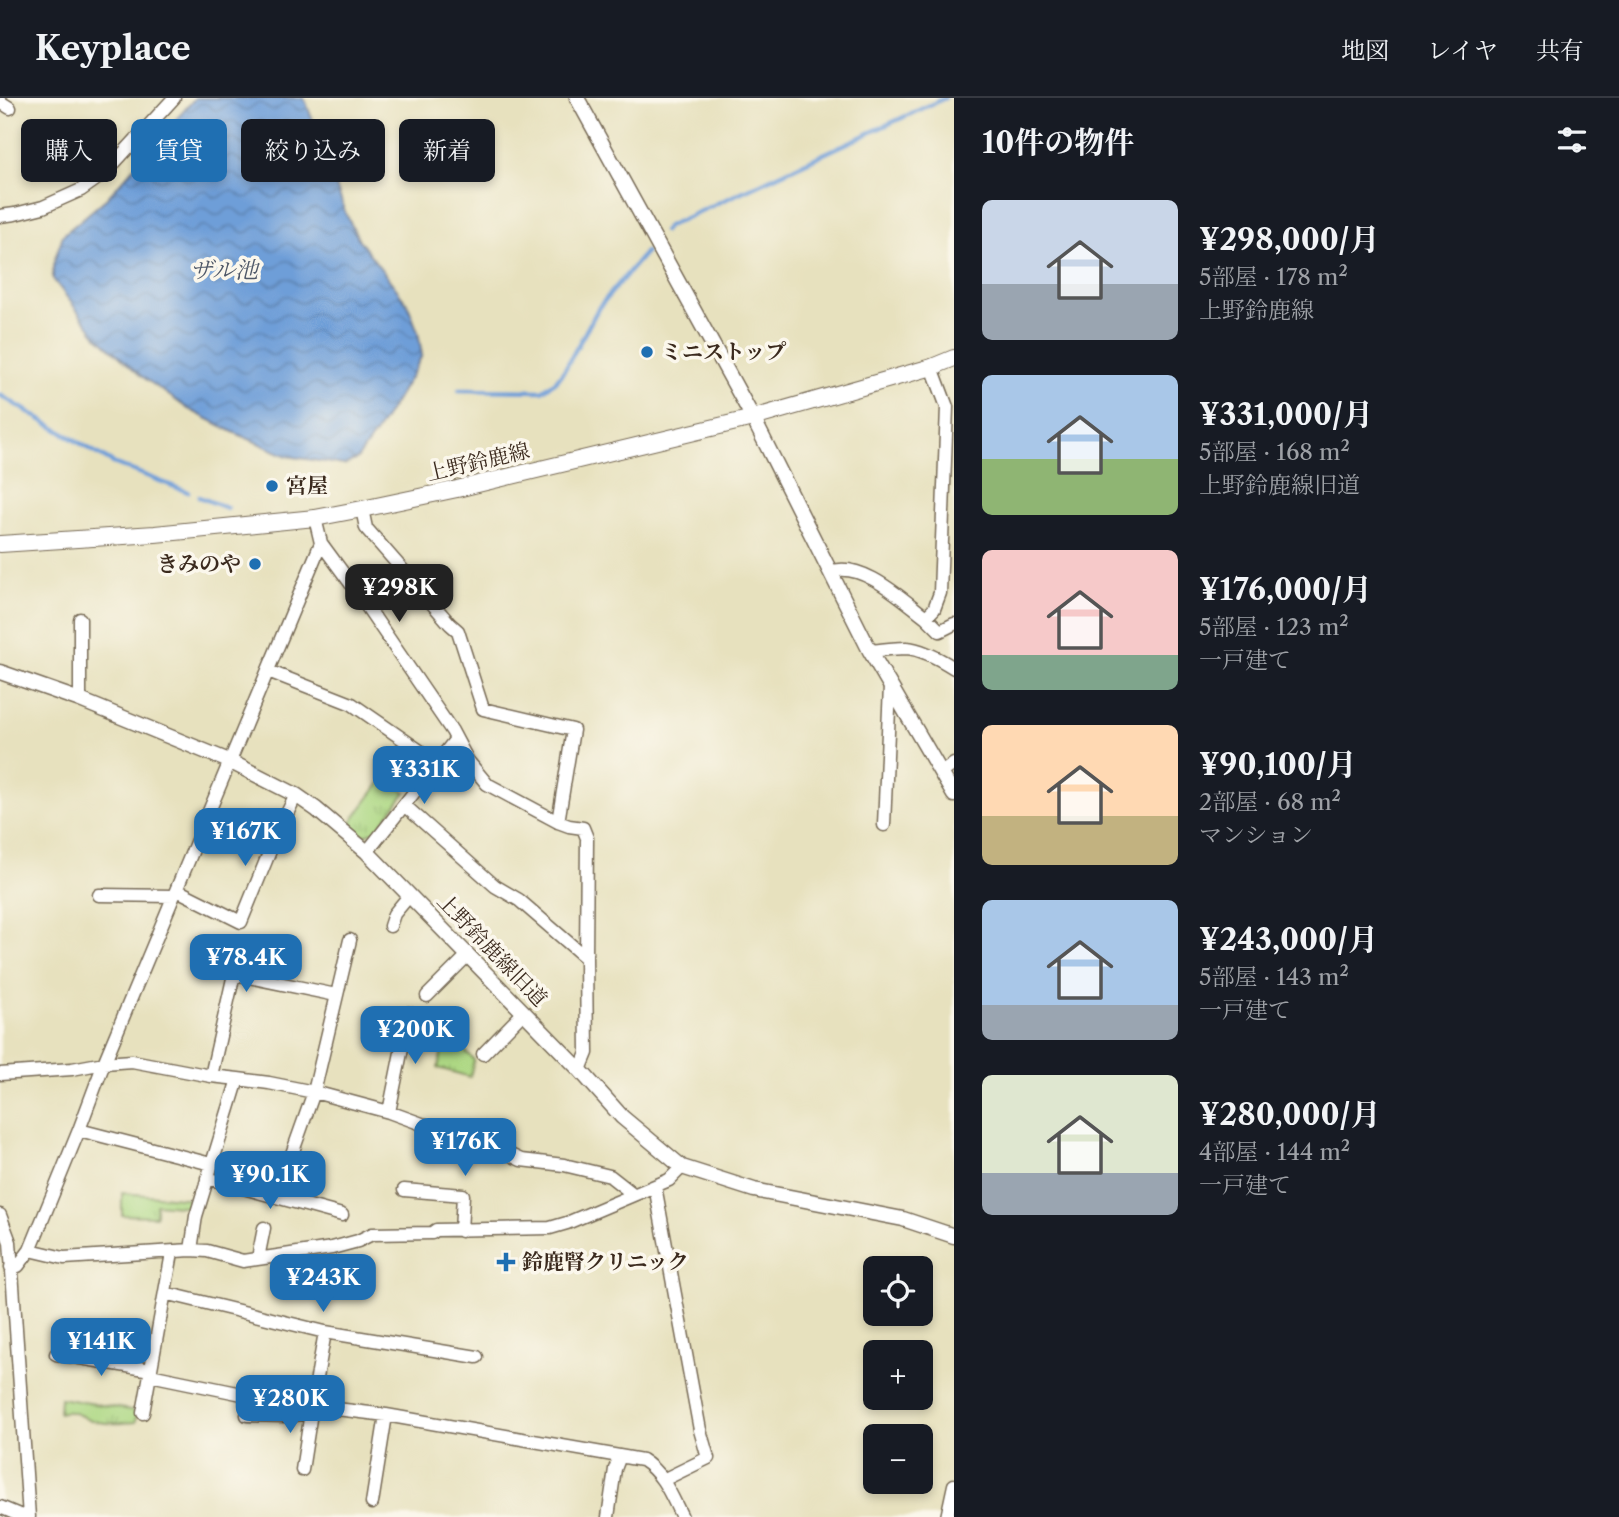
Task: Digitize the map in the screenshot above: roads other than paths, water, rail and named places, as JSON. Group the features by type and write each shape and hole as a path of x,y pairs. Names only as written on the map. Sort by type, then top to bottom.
{"main road":[{"name":"上野鈴鹿線","path":"0,544 155,534 316,518 457,489 753,418 932,367 954,358"}],"street":[{"path":"0,216 30,211 80,190 105,173 174,98"},
{"path":"577,98 753,418 870,650 954,795"},
{"path":"926,617 934,609 940,593 950,458 947,407 932,367"},
{"path":"362,509 366,528 458,631 483,709 573,730 558,822"},
{"path":"316,518 321,542 453,731 468,761 487,783 558,822 569,827 583,828 587,838 587,1053 580,1070"},
{"path":"11,1268 18,1266 30,1250 104,1063 321,542"},
{"path":"830,572 850,569 883,585 926,617 940,631 954,624"},
{"path":"80,619 80,700"},
{"path":"870,650 907,648 944,661 954,668"},
{"path":"268,671 352,705 436,762"},
{"name":"上野鈴鹿線旧道","path":"0,672 80,700 229,761 296,795 325,816 367,852 580,1070 622,1117 682,1167 754,1190 903,1219 954,1236"},
{"path":"884,825 890,686"},
{"path":"367,852 456,739"},
{"path":"941,773 954,764"},
{"path":"99,895 176,893 242,922 276,836 296,795"},
{"path":"404,805 495,886 519,900 586,958"},
{"path":"390,926 394,914 409,896"},
{"path":"277,1196 314,1092 349,940"},
{"path":"427,996 468,955"},
{"path":"211,1076 234,974 336,995"},
{"path":"389,1112 410,1013"},
{"path":"482,1054 523,1013"},
{"path":"0,1074 132,1061 211,1076 269,1083 314,1092 389,1112 422,1125 468,1135 521,1160 564,1165 610,1176 633,1194"},
{"path":"191,1250 196,1216 238,1079"},
{"path":"79,1130 211,1164"},
{"path":"30,1250 64,1258 191,1250 206,1251 243,1261 332,1248 372,1234 550,1228 669,1180 682,1167"},
{"path":"207,1178 342,1215"},
{"path":"655,1186 700,1430 708,1458 663,1480"},
{"path":"404,1190 463,1195 461,1231"},
{"path":"0,1215 10,1242 29,1517"},
{"path":"258,1258 264,1228"},
{"path":"143,1413 172,1252"},
{"path":"165,1293 325,1332 477,1357"},
{"path":"302,1470 325,1332"},
{"path":"55,1354 251,1396"},
{"path":"247,1415 286,1416 311,1410 386,1415 642,1460 654,1467 682,1517"},
{"path":"372,1503 386,1415"},
{"path":"608,1517 615,1469 620,1456"},
{"path":"947,1517 954,1485"},
{"path":"0,1507 24,1517"}],"water":[{"name":"ザル池","path":"195,98 303,98 306,102 312,119 241,119 241,182 335,182 359,240 407,303 418,332 422,355 377,431 357,459 344,465 287,456 188,409 140,375 97,336 53,279 53,265 63,235 107,198 131,171 131,182 227,182 227,119 177,119"}],"waterway":[{"path":"664,231 668,226 945,98"},
{"path":"459,390 542,391 556,381 599,307 646,252"},
{"path":"0,395 113,463 188,492"},
{"path":"199,497 227,508"}],"place":[{"name":"ミニストップ","path":"647,352"},
{"name":"宮屋","path":"272,486"},
{"name":"きみのや","path":"255,564"},
{"name":"鈴鹿腎クリニック","path":"506,1262"}]}
